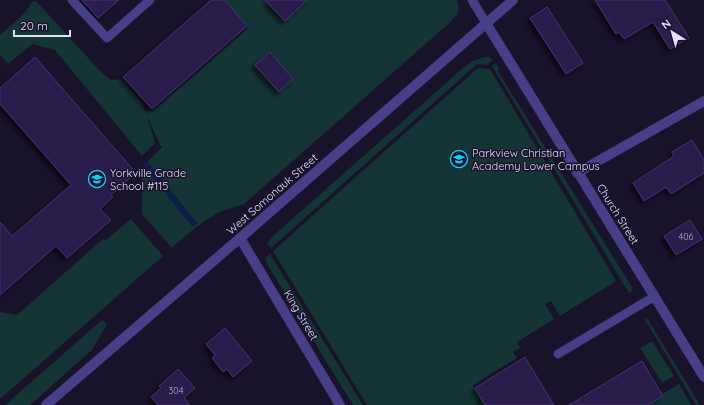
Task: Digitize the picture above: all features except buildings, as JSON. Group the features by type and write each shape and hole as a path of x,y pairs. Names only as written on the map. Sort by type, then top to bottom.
{"street":[{"name":"West Somonauk Street","path":"46,405 513,0"},
{"name":"Church Street","path":"486,23 704,377"},
{"path":"577,173 704,101"},
{"name":"King Street","path":"240,238 340,405"}],"lane":[{"path":"72,0 107,38 150,0"},
{"path":"472,0 486,23"},
{"path":"558,354 655,296"}],"green space":[{"path":"225,0 456,0 459,11 447,25 244,204 213,216 195,228 172,248 142,214 142,173 145,166 193,226 197,223 147,162 162,147 147,116 155,143 142,156 55,50 32,44 8,64 0,55 0,35 22,16 32,2 36,1 101,72 111,80 123,79 142,102 145,111 149,110 152,112 248,28"},
{"path":"484,57 489,57 493,60 487,65 477,64 271,248 267,243 273,236 463,68 471,62"},
{"path":"496,63 499,68 498,72 632,287 632,291 629,293 492,66"},
{"name":"Parkview Christian Academy Lower Campus","path":"478,68 490,69 616,281 560,316 551,301 545,304 554,319 517,342 520,348 513,352 517,358 473,385 485,405 367,405 273,251"},
{"path":"131,219 163,256 0,399 0,312 17,315 103,239 105,241"},
{"path":"270,254 363,405 353,405 313,340 311,331 304,324 267,264 265,258"},
{"path":"644,318 647,318 700,405 696,405"},
{"path":"102,320 107,324 92,350 30,405 5,405"},
{"path":"652,341 674,376 662,383 640,348"},
{"path":"679,384 691,405 649,405 663,396 662,394"}],"waterway":[{"path":"146,165 193,223"}],"place":[{"name":"Parkview Christian Academy Lower Campus","path":"459,159"},
{"name":"Yorkville Grade School #115","path":"97,179"}]}
